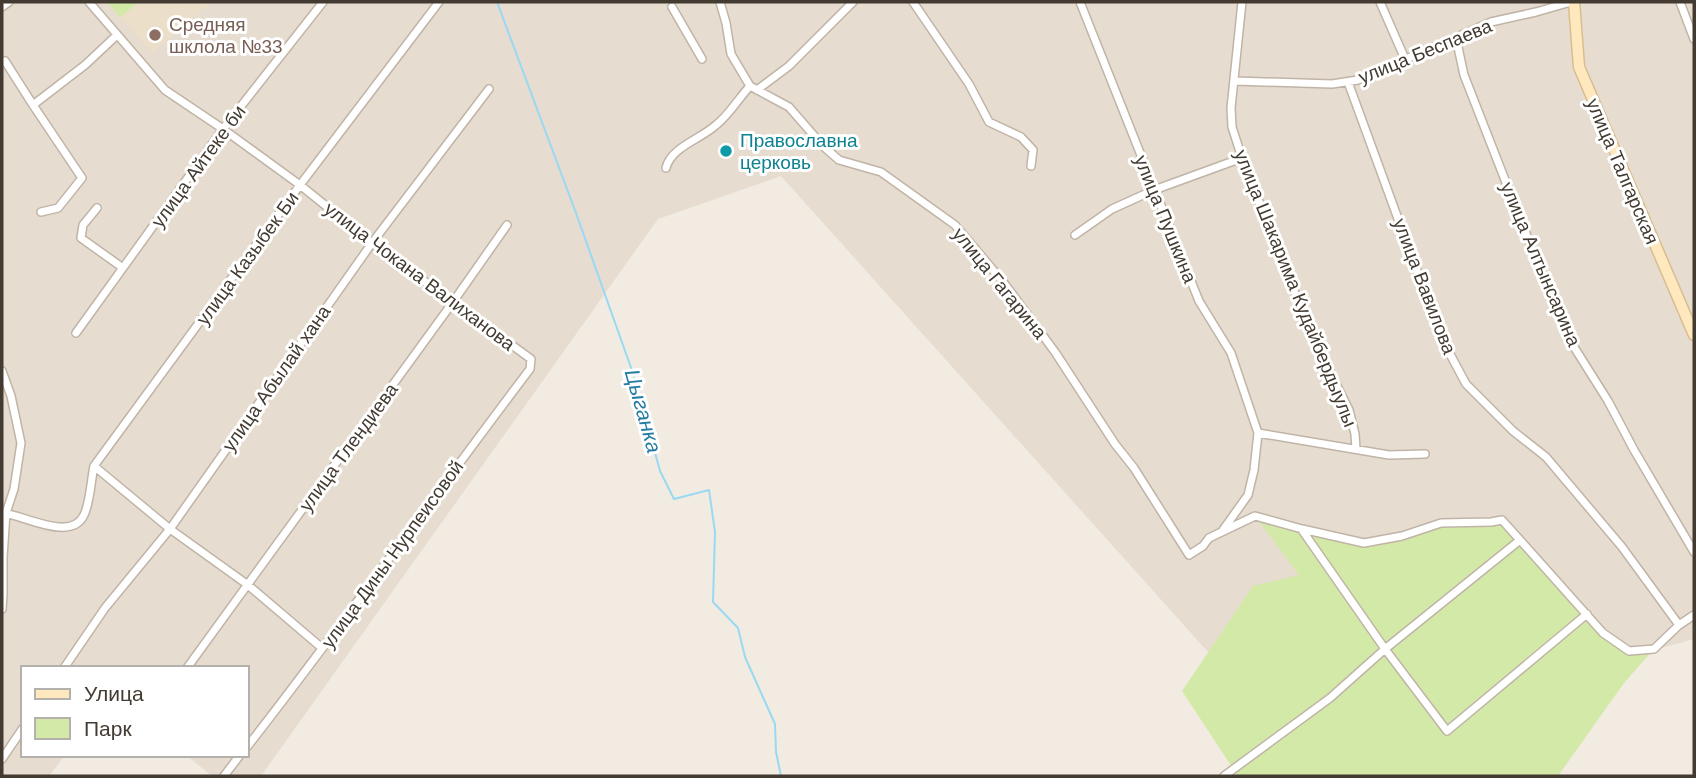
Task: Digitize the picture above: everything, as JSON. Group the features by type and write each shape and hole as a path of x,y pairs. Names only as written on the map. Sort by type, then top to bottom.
{"street":[{"path":"2,7 9,2"},
{"name":"улица Чокана Валиханова","path":"89,2 164,90 300,185 372,243 531,359"},
{"name":"улица Айтеке би","path":"76,333 223,129 323,2"},
{"name":"улица Казыбек Би","path":"4,513 60,528 77,524 84,517 94,466 300,185 439,2"},
{"path":"720,2 731,54 754,88"},
{"path":"666,169 668,160 675,153 718,124 736,101 789,66 853,2"},
{"path":"913,2 969,84 989,122 1021,137 1033,150 1031,166"},
{"name":"улица Пушкина","path":"1080,2 1199,300 1231,353 1258,433 1248,495 1221,533"},
{"name":"улица Шакарима Кудайбердыулы","path":"1242,2 1231,108 1232,127 1316,344 1349,410 1356,449"},
{"path":"1380,2 1405,59"},
{"name":"улица Беспаева","path":"1234,81 1332,84 1358,80 1491,22 1572,2"},
{"name":"улица Талгарская","path":"1572,2 1579,67 1694,335"},
{"path":"1680,2 1694,38"},
{"path":"672,7 702,59"},
{"path":"33,105 85,65 117,34"},
{"name":"улица Алтынсарина","path":"1456,38 1464,75 1557,313 1574,347 1694,552"},
{"path":"5,61 82,178 58,208 41,212"},
{"name":"улица Вавилова","path":"1348,82 1442,339 1466,384 1513,431 1546,457 1622,547 1679,625"},
{"name":"улица Гагарина","path":"754,88 789,107 839,160 881,172 956,226 1004,283 1055,352 1189,555 1203,546 1209,538 1221,533"},
{"name":"улица Абылай хана","path":"65,666 106,608 170,529 372,243 489,89"},
{"path":"1075,235 1112,209 1154,190 1242,158"},
{"path":"97,208 83,225 81,238 123,268"},
{"name":"улица Тлендиева","path":"188,666 507,225"},
{"name":"улица Дины Нурпеисовой","path":"248,746 530,369 531,359"},
{"path":"2,371 11,396 21,443 14,489 4,513 2,610"},
{"path":"1258,433 1390,455 1425,454"},
{"path":"94,466 170,529 248,585 322,648"},
{"path":"1221,533 1255,516 1364,543 1402,536 1441,523 1502,520 1603,633 1629,651 1654,649 1694,615"},
{"path":"1302,529 1385,649 1447,731 1587,614"},
{"path":"1224,776 1330,698 1385,649 1520,540"},
{"path":"2,759 21,731"},
{"path":"224,776 238,757"}],"shaded area":[{"path":"2,2 1694,2 1694,639 1600,665 1313,769 781,176 658,219 261,776 212,776 188,757 248,757 248,666 21,666 21,757 63,757 49,776 2,776"},
{"name":"Средняя шклола №33","path":"107,2 212,2 152,53"}],"green space":[{"path":"107,2 139,2 120,17"},
{"path":"1255,516 1364,543 1441,523 1502,520 1603,633 1629,651 1654,649 1624,683 1558,776 1238,776 1182,691 1253,586 1299,575"}],"waterway":[{"name":"Цыганка","path":"497,2 634,376 660,471 674,499 709,490 715,532 713,602 738,628 745,657 775,724 776,752 781,776"}],"place":[{"name":"Средняя шклола №33","path":"155,35"},
{"name":"Православна церковь","path":"726,151"}]}
